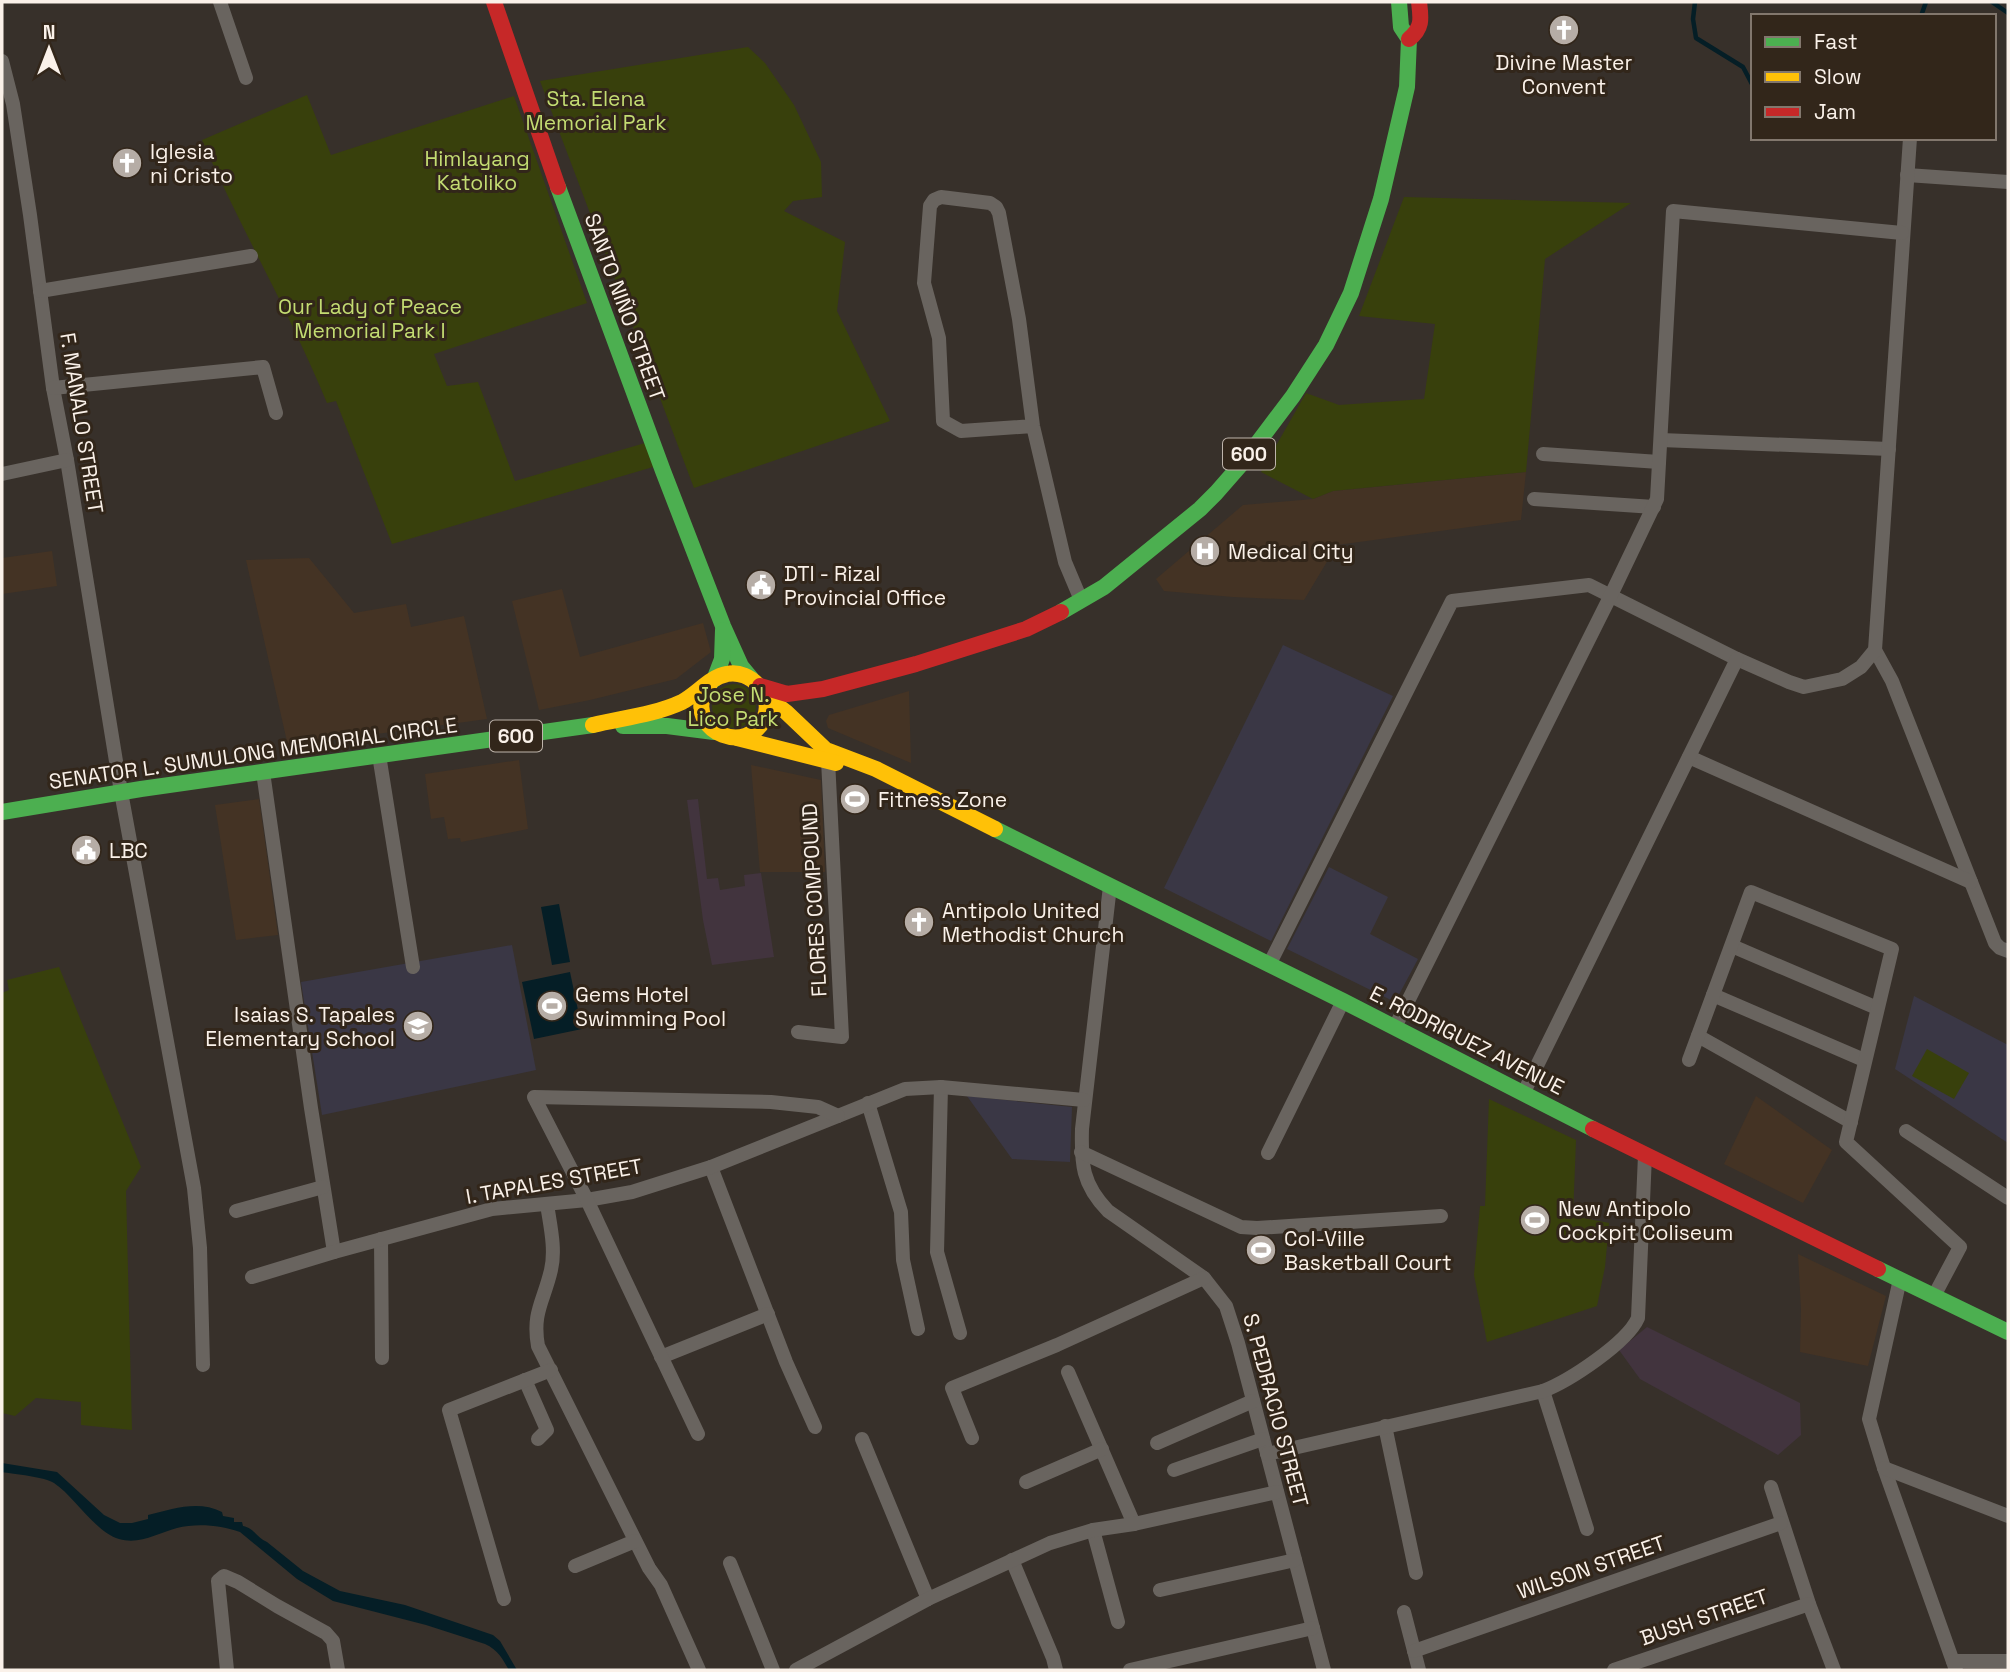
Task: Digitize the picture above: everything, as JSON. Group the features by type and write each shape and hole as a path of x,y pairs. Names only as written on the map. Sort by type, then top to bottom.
{"main road":[{"name":"SANTO NIÑO STREET","path":"494,2 538,134 723,626 741,666 759,687"},
{"name":"600","path":"712,681 728,673 744,675 759,687 787,694 823,689 1026,629 1104,587 1200,509 1244,461 1293,396 1326,345 1351,293 1381,199 1407,87 1409,39 1401,27 1399,2"},
{"name":"600","path":"1409,39 1418,33 1422,25 1419,2"},
{"name":"SANTO NIÑO STREET","path":"712,681 722,659 723,626"},
{"name":"600","path":"714,732 725,737 747,735 762,723 867,678"},
{"name":"SENATOR L. SUMULONG MEMORIAL CIRCLE","path":"2,812 121,792 593,726 667,707 682,701 712,681"},
{"path":"712,681 702,696 701,704 704,719 714,732"},
{"name":"E. RODRIGUEZ AVENUE","path":"759,687 826,750 876,769 1645,1154 2008,1332"},
{"path":"759,687 766,710 762,723"},
{"name":"SENATOR L. SUMULONG MEMORIAL CIRCLE","path":"593,726 667,726 714,732"},
{"name":"E. RODRIGUEZ AVENUE","path":"737,738 828,760 908,786"}],"street":[{"path":"220,2 246,78"},
{"name":"F. MANALO STREET","path":"2,62 13,104 53,388 121,792 194,1188 200,1248 203,1365"},
{"path":"1910,140 1875,650 1892,681 1995,943 2008,951"},
{"path":"1907,174 2008,182"},
{"path":"1033,426 961,431 943,421 939,338 924,283 930,206 940,197 990,203 999,213 1018,318 1033,426 1065,562 1081,600"},
{"path":"1395,1027 1657,499 1673,211 1902,233"},
{"path":"40,291 251,257"},
{"path":"53,388 263,367 276,414"},
{"path":"1661,440 1889,449"},
{"path":"1544,454 1660,462"},
{"path":"2,474 67,460"},
{"path":"1534,499 1654,507"},
{"path":"1269,965 1452,601 1589,585 1737,659 1804,687 1842,679 1861,667 1875,650"},
{"path":"1524,1092 1737,659"},
{"path":"379,755 413,967"},
{"path":"1689,757 1972,883"},
{"name":"FLORES COMPOUND","path":"798,1032 842,1037 828,760"},
{"path":"263,772 334,1252"},
{"name":"S. PEDRACIO STREET","path":"1110,886 1084,1100 1081,1152 1084,1177 1098,1201 1108,1211 1204,1278 1226,1306 1324,1670"},
{"path":"1689,1060 1751,892 1892,949 1846,1142 1960,1247 1934,1297"},
{"path":"1732,946 1877,1008"},
{"path":"1713,995 1864,1060"},
{"path":"1268,1153 1343,1001"},
{"path":"1698,1036 1851,1122"},
{"path":"941,1087 937,1252 960,1333"},
{"name":"I. TAPALES STREET","path":"252,1277 492,1209 587,1200 632,1192 711,1167 905,1089 941,1087 1084,1100"},
{"path":"698,1434 587,1200 534,1097 771,1102 818,1107 838,1116"},
{"path":"868,1103 901,1212 903,1260 918,1329"},
{"path":"1906,1130 2008,1198"},
{"path":"1081,1152 1241,1227 1441,1216"},
{"path":"1174,1470 1265,1446 1385,1426 1543,1391 1560,1384 1599,1359 1635,1326 1638,1318 1645,1154"},
{"path":"711,1167 815,1427"},
{"path":"236,1211 323,1187"},
{"path":"547,1204 553,1244 551,1269 535,1327 538,1346 649,1568 662,1585 699,1670"},
{"path":"381,1239 382,1358"},
{"path":"972,1438 952,1388 1058,1345 1204,1278"},
{"path":"1900,1279 1869,1419 1955,1666 2008,1661"},
{"path":"661,1357 768,1314"},
{"path":"504,1599 449,1410 551,1370"},
{"path":"1068,1372 1134,1524"},
{"path":"525,1380 547,1430 538,1439"},
{"path":"1543,1391 1587,1529"},
{"path":"1157,1443 1252,1401"},
{"path":"1385,1426 1416,1573"},
{"path":"862,1439 928,1599"},
{"path":"1026,1482 1102,1449"},
{"path":"1884,1468 2008,1517"},
{"path":"1771,1487 1781,1524 1835,1670"},
{"path":"796,1670 928,1599 1049,1543 1093,1530 1134,1524 1277,1492"},
{"name":"WILSON STREET","path":"1414,1651 1781,1524"},
{"path":"1093,1530 1118,1622"},
{"path":"575,1566 635,1541"},
{"path":"1012,1560 1056,1670"},
{"path":"1160,1590 1295,1560"},
{"path":"730,1563 773,1670"},
{"path":"228,1670 218,1595 218,1581 223,1576 326,1633 333,1641 338,1670"},
{"name":"BUSH STREET","path":"1614,1670 1809,1604"},
{"path":"1404,1612 1419,1670"},
{"path":"1130,1670 1313,1628"}],"shaded area":[{"path":"1526,472 1521,520 1337,545 1304,600 1164,591 1156,579 1243,505 1313,499 1333,491"},
{"path":"52,551 57,586 2,594 2,558"},
{"path":"309,558 354,613 406,604 411,627 464,616 487,719 288,746 246,560"},
{"path":"562,589 580,657 703,623 711,652 676,679 539,710 512,601"},
{"path":"1283,645 1393,696 1271,941 1164,888"},
{"path":"909,691 911,763 828,728 826,721 829,715"},
{"path":"519,760 528,829 461,842 460,838 448,839 444,817 431,819 425,774"},
{"path":"751,765 821,780 825,872 760,872"},
{"path":"259,799 278,935 236,940 215,805"},
{"path":"698,799 707,879 718,878 720,890 745,886 744,875 761,873 774,957 712,965 703,920 687,800"},
{"path":"1329,867 1388,897 1370,934 1418,959 1395,1002 1287,949"},
{"name":"Isaias S. Tapales Elementary School","path":"512,945 536,1070 322,1115 301,982"},
{"path":"1914,996 2008,1045 2008,1143 1895,1069"},
{"path":"967,1096 1072,1107 1070,1162 1012,1159"},
{"path":"1756,1096 1832,1150 1803,1203 1724,1164"},
{"path":"1798,1254 1886,1296 1868,1366 1800,1352"},
{"path":"1647,1327 1800,1403 1801,1435 1778,1455 1640,1379 1619,1350"}],"green space":[{"name":"Sta. Elena Memorial Park","path":"748,47 765,63 794,105 821,162 822,197 793,201 784,211 845,242 837,311 890,421 694,488 540,81"},
{"name":"Our Lady of Peace Memorial Park I","path":"307,95 331,155 514,96 587,303 434,354 447,386 478,382 515,481 645,443 653,467 392,544 336,401 327,403 202,140"},
{"path":"1404,197 1631,203 1545,259 1526,472 1333,491 1313,499 1261,472 1306,393 1339,405 1424,399 1435,324 1359,316"},
{"name":"Jose N. Lico Park","path":"734,684 749,691 756,706 749,721 734,728 719,721 712,706 719,691"},
{"path":"59,967 141,1167 126,1191 132,1430 81,1425 81,1402 36,1398 15,1416 2,1413 2,993 9,990 7,980"},
{"path":"1927,1049 1969,1073 1954,1099 1912,1076"},
{"name":"New Antipolo Cockpit Coliseum","path":"1489,1099 1576,1140 1573,1216 1609,1223 1605,1267 1597,1306 1487,1342 1474,1275 1480,1206 1485,1206"}],"water":[{"path":"559,904 570,962 552,965 541,907"},
{"name":"Gems Hotel Swimming Pool","path":"570,972 582,1029 534,1039 522,982"},
{"path":"2,1463 57,1472 104,1515 120,1523 148,1519 148,1515 176,1508 213,1508 222,1512 223,1516 234,1518 234,1522 242,1522 243,1526 303,1571 340,1591 405,1605 493,1635 500,1641 517,1670 509,1670 502,1658 485,1644 426,1625 333,1601 297,1579 240,1532 200,1525 177,1528 134,1541 119,1539 93,1522 54,1483 37,1477 2,1472"}],"waterway":[{"path":"1695,2 1693,19 1696,38 1743,67 1751,82"},
{"path":"1922,14 1926,2"},
{"path":"1992,2 2008,13"}],"traffic: fast":[{"path":"1061,612 1104,587 1216,493 1293,396 1326,345 1351,293 1381,199 1407,87 1409,39 1401,27 1399,2"},
{"path":"558,187 723,626 741,666 751,678"},
{"path":"714,680 722,659 723,630"},
{"path":"2,812 141,789 593,725"},
{"path":"623,726 667,726 714,732"},
{"path":"995,829 1343,1001 1593,1129"},
{"path":"1878,1269 2008,1332"}],"traffic: slow":[{"path":"593,725 671,706 688,699 715,679 721,676 736,674 752,680 763,693 767,710 756,730 746,736 734,737 713,729 705,720 701,709 703,696 711,682"},
{"path":"765,696 826,750 876,769 995,829"},
{"path":"737,738 836,763"}],"traffic: jam":[{"path":"494,2 558,187"},
{"path":"1409,39 1419,27 1419,2"},
{"path":"760,686 787,694 823,689 916,664 1026,629 1061,612"},
{"path":"1593,1129 1878,1269"}],"place":[{"name":"Divine Master Convent","path":"1564,30"},
{"name":"Iglesia ni Cristo","path":"127,163"},
{"name":"Medical City","path":"1205,551"},
{"name":"DTI - Rizal Provincial Office","path":"761,585"},
{"name":"Fitness Zone","path":"855,799"},
{"name":"LBC","path":"86,850"},
{"name":"Antipolo United Methodist Church","path":"919,922"},
{"name":"Gems Hotel Swimming Pool","path":"552,1006"},
{"name":"Isaias S. Tapales Elementary School","path":"418,1026"},
{"name":"New Antipolo Cockpit Coliseum","path":"1535,1220"},
{"name":"Col-Ville Basketball Court","path":"1261,1250"}],"park label":[{"name":"Himlayang Katoliko","path":"477,170"}]}
